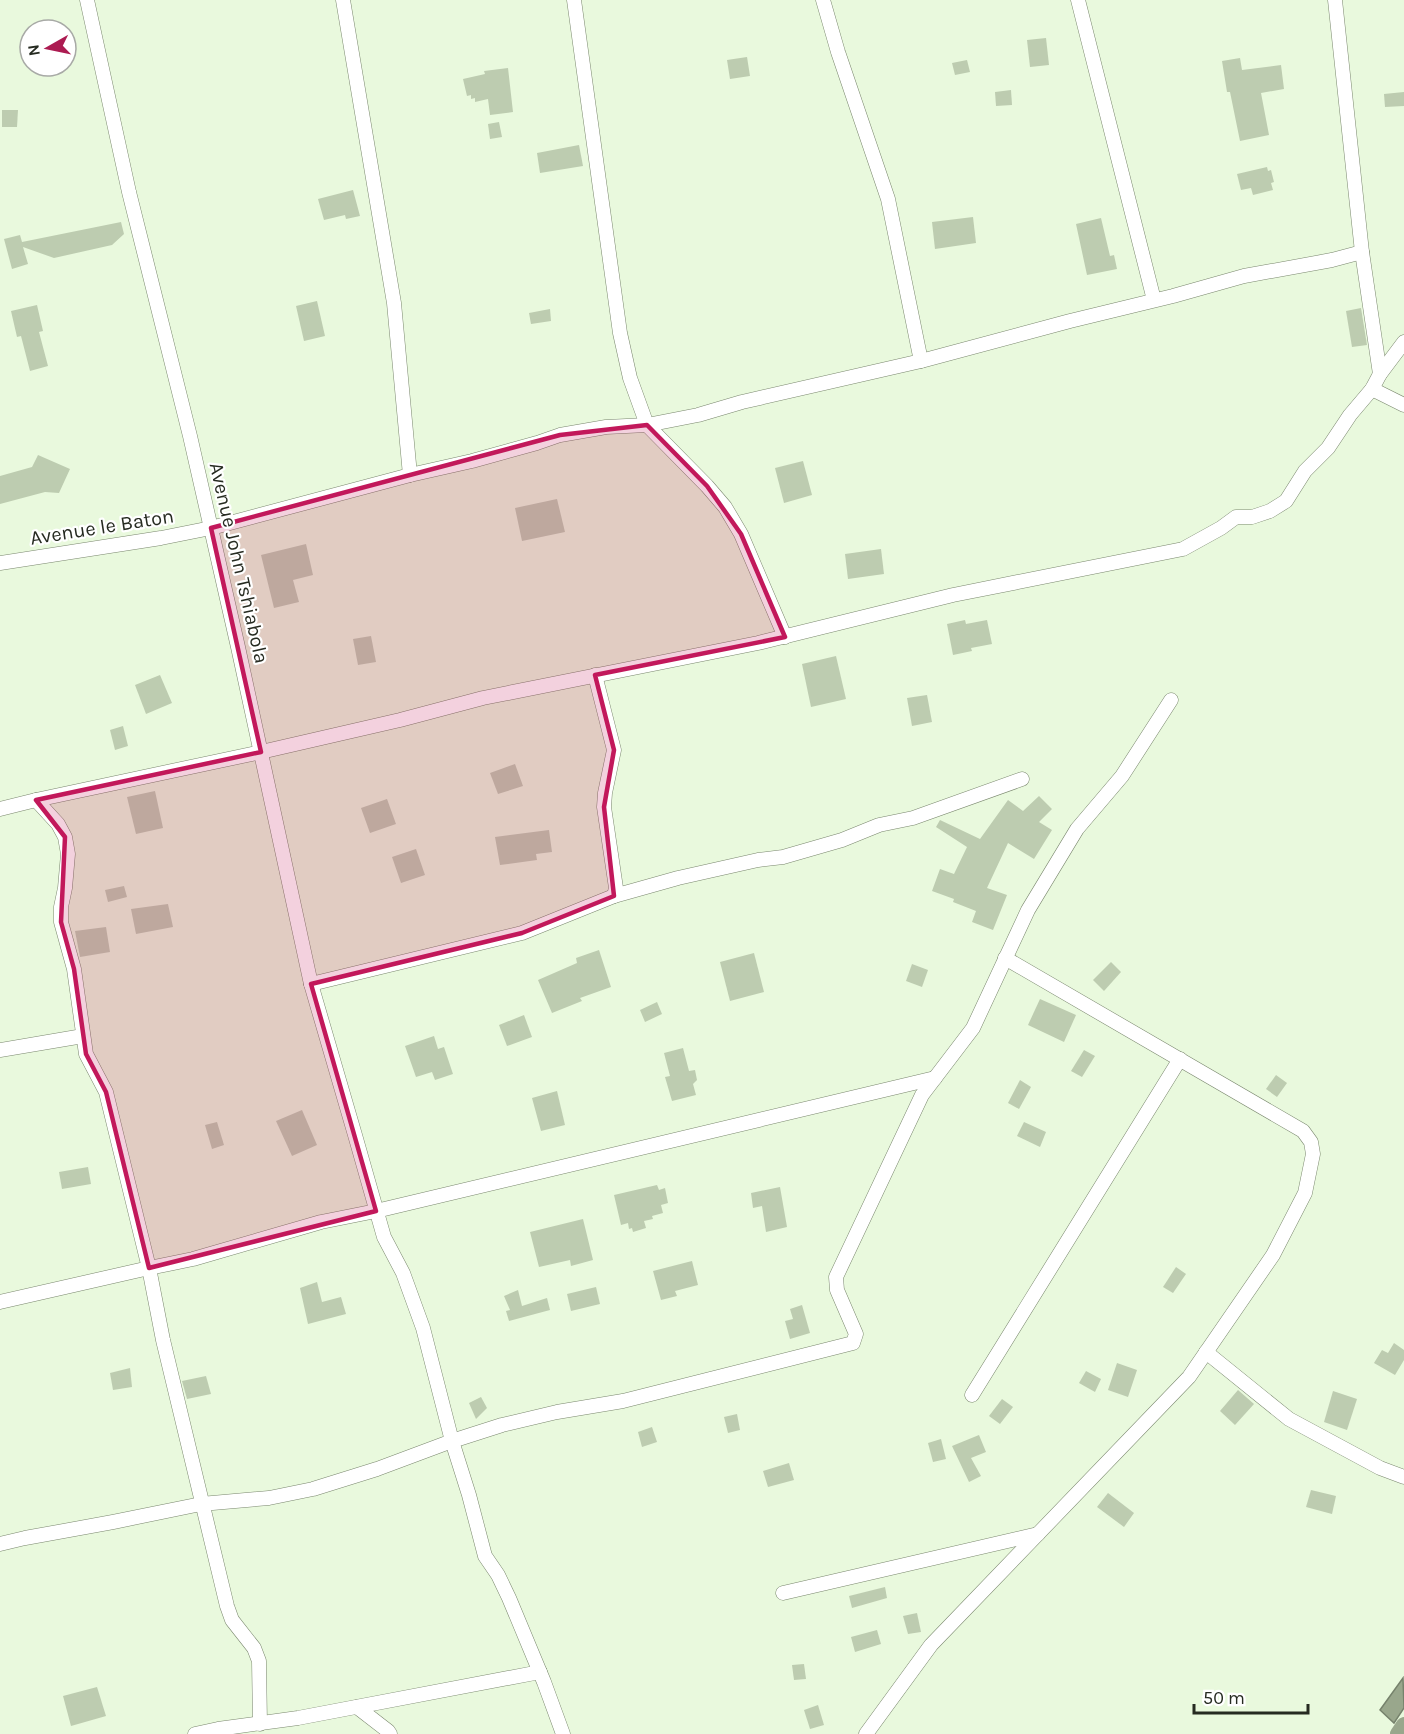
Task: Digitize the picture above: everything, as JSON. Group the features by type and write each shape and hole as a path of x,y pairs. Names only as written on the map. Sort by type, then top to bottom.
{"street":[{"name":"Avenue John Tshiabola","path":"87,0 129,192 211,528 311,984 356,1135 375,1211 384,1237 403,1273 413,1299 485,1556 506,1590 563,1734"},
{"path":"343,0 394,303 410,475"},
{"path":"574,0 620,333 630,378 647,425 725,507 741,534 785,637"},
{"path":"823,0 841,63 888,199 921,361"},
{"path":"1078,0 1154,300"},
{"path":"1335,0 1362,252 1380,374"},
{"name":"Avenue le Baton","path":"0,563 211,528 410,475 472,461 560,435 647,425 698,416 766,396 921,361 1244,276 1332,260 1362,252"},
{"path":"0,809 261,752 483,698 758,643 953,595 1183,549 1236,517 1270,511 1286,501 1305,471 1328,447 1404,342"},
{"path":"1372,389 1404,405"},
{"path":"595,675 614,750 604,807 616,888 614,896"},
{"path":"0,1544 201,1504 268,1498 313,1489 502,1425 557,1412 623,1401 853,1343 855,1334 837,1290 836,1277 922,1095 973,1028 1028,910 1077,830 1122,776 1171,700"},
{"path":"311,984 522,933 614,896 678,878 812,849 879,825 913,818 1022,779"},
{"path":"36,800 58,824 65,837 68,854 61,922 74,969 86,1054 106,1092 149,1268 163,1340 201,1504 227,1606 232,1620 254,1648 259,1661 260,1724"},
{"path":"866,1734 931,1645 1189,1377 1274,1255 1305,1193 1313,1154 1311,1142 1304,1131 1005,958"},
{"path":"0,1050 83,1036"},
{"path":"972,1395 1180,1059"},
{"path":"0,1302 193,1259 321,1222 935,1078"},
{"path":"1206,1352 1289,1419 1380,1468 1404,1477"},
{"path":"783,1593 1039,1534"},
{"path":"195,1734 357,1707 540,1672"},
{"path":"357,1707 390,1734"}],"highlighted area":[{"path":"647,425 707,486 741,534 785,637 595,675 614,750 604,807 614,896 522,933 311,984 376,1211 149,1268 106,1092 86,1054 74,969 61,922 65,837 36,800 261,752 211,528 560,435"}],"shaded area":[{"path":"1403,1678 1404,1708 1394,1723 1380,1710"}],"building":[{"path":"1046,38 1049,65 1030,67 1027,40"},
{"path":"747,57 750,76 730,79 727,60"},
{"path":"1240,58 1242,70 1281,65 1284,89 1261,93 1269,135 1240,141 1230,92 1227,92 1222,61"},
{"path":"967,60 970,72 955,75 952,63"},
{"path":"508,68 513,112 490,115 488,99 475,102 475,98 471,99 471,95 467,96 463,79 485,74 484,71"},
{"path":"1011,90 1012,105 996,106 995,92"},
{"path":"1404,92 1404,106 1385,107 1384,94"},
{"path":"2,110 18,110 17,127 2,127"},
{"path":"499,122 502,137 490,139 488,124"},
{"path":"579,145 583,166 540,173 537,153"},
{"path":"1267,167 1268,171 1271,170 1273,190 1253,195 1251,188 1241,190 1237,174"},
{"path":"353,190 360,216 346,219 345,215 324,220 318,199"},
{"path":"973,217 976,243 935,249 932,222"},
{"path":"1101,218 1110,256 1114,255 1117,269 1087,275 1076,224"},
{"path":"121,222 124,234 112,245 54,258 23,247 28,264 12,269 4,239 20,235 22,242"},
{"path":"317,301 325,336 304,341 296,306"},
{"path":"37,305 43,331 39,332 48,366 30,371 21,336 17,337 11,311"},
{"path":"1361,308 1367,345 1352,347 1346,311"},
{"path":"550,309 551,321 531,324 529,313"},
{"path":"38,455 70,469 59,493 45,492 0,504 0,476 32,467"},
{"path":"803,461 812,495 784,503 775,468"},
{"path":"557,499 565,532 522,541 515,508"},
{"path":"306,544 313,575 293,580 299,602 274,608 261,555"},
{"path":"881,549 884,574 848,579 845,554"},
{"path":"965,620 966,624 987,620 992,644 971,648 972,651 953,655 947,624"},
{"path":"371,636 376,662 358,665 353,639"},
{"path":"836,656 846,699 811,707 802,664"},
{"path":"160,675 172,703 146,714 135,685"},
{"path":"927,695 932,722 912,726 907,698"},
{"path":"123,726 128,746 115,750 110,730"},
{"path":"515,764 523,786 498,794 490,773"},
{"path":"155,791 163,828 136,834 127,797"},
{"path":"1039,796 1052,809 1039,822 1052,830 1034,859 1008,843 987,888 1007,895 993,930 972,922 976,911 953,902 954,899 932,891 940,869 954,874 967,847 936,827 940,820 980,839 1008,800 1023,811"},
{"path":"387,799 396,824 370,833 361,808"},
{"path":"549,830 552,852 536,854 537,860 500,865 495,837"},
{"path":"416,849 425,875 401,883 392,857"},
{"path":"124,886 127,897 108,902 105,890"},
{"path":"168,904 173,927 136,934 131,909"},
{"path":"106,927 110,952 80,957 75,931"},
{"path":"599,950 611,987 580,998 582,1001 552,1013 538,980 577,963 576,958"},
{"path":"754,953 764,992 730,1001 720,962"},
{"path":"1111,962 1121,972 1104,991 1093,980"},
{"path":"912,964 928,970 922,987 906,981"},
{"path":"1040,999 1076,1015 1064,1042 1028,1025"},
{"path":"657,1002 662,1014 645,1022 640,1010"},
{"path":"524,1015 532,1037 507,1046 499,1025"},
{"path":"434,1036 438,1049 444,1047 453,1074 435,1080 432,1072 416,1077 405,1046"},
{"path":"683,1048 689,1071 695,1070 697,1080 693,1084 696,1095 672,1101 665,1077 670,1076 664,1053"},
{"path":"1084,1050 1095,1056 1082,1077 1071,1071"},
{"path":"1276,1075 1287,1083 1277,1097 1266,1089"},
{"path":"1020,1080 1031,1087 1019,1109 1008,1103"},
{"path":"557,1091 565,1125 541,1131 532,1098"},
{"path":"302,1110 317,1145 292,1156 276,1121"},
{"path":"217,1122 224,1145 212,1149 205,1125"},
{"path":"1024,1122 1046,1132 1040,1147 1017,1136"},
{"path":"88,1167 91,1184 62,1189 59,1172"},
{"path":"657,1185 659,1190 665,1188 668,1203 661,1205 663,1213 644,1221 646,1228 633,1232 632,1228 629,1229 628,1223 621,1225 614,1195"},
{"path":"780,1187 787,1227 766,1232 762,1206 753,1208 751,1193"},
{"path":"583,1219 593,1260 571,1266 570,1260 539,1267 530,1232"},
{"path":"692,1261 698,1285 675,1291 677,1296 661,1300 653,1271"},
{"path":"1176,1267 1186,1274 1173,1293 1163,1287"},
{"path":"317,1282 322,1302 341,1297 346,1314 308,1324 300,1288"},
{"path":"596,1287 600,1304 571,1311 567,1294"},
{"path":"518,1290 522,1306 547,1298 550,1310 509,1321 506,1311 510,1310 504,1296"},
{"path":"802,1305 810,1333 790,1339 785,1321 793,1319 790,1309"},
{"path":"1394,1343 1404,1350 1404,1360 1395,1375 1374,1363 1382,1350 1388,1353"},
{"path":"1117,1363 1137,1370 1128,1397 1108,1390"},
{"path":"130,1368 132,1387 113,1390 110,1373"},
{"path":"1086,1371 1101,1379 1095,1392 1079,1383"},
{"path":"206,1376 211,1394 187,1399 182,1381"},
{"path":"1238,1390 1254,1404 1235,1425 1220,1411"},
{"path":"1333,1391 1357,1399 1347,1430 1324,1422"},
{"path":"481,1397 487,1408 476,1419 469,1403"},
{"path":"1002,1399 1013,1407 1000,1424 989,1416"},
{"path":"737,1414 740,1430 728,1433 724,1417"},
{"path":"652,1427 657,1442 642,1447 638,1432"},
{"path":"979,1435 986,1452 971,1458 981,1476 969,1482 952,1446"},
{"path":"941,1439 946,1459 933,1462 928,1443"},
{"path":"789,1463 794,1480 768,1487 763,1471"},
{"path":"1311,1490 1336,1496 1332,1514 1306,1507"},
{"path":"1108,1493 1134,1513 1124,1527 1097,1507"},
{"path":"885,1587 887,1598 852,1608 849,1596"},
{"path":"917,1613 921,1632 908,1634 903,1616"},
{"path":"877,1630 881,1644 855,1652 851,1637"},
{"path":"804,1664 806,1679 794,1680 792,1665"},
{"path":"97,1687 106,1716 71,1726 63,1696"},
{"path":"818,1705 824,1725 810,1729 804,1710"}],"waterway":[{"path":"1398,1734 1404,1725"}]}
